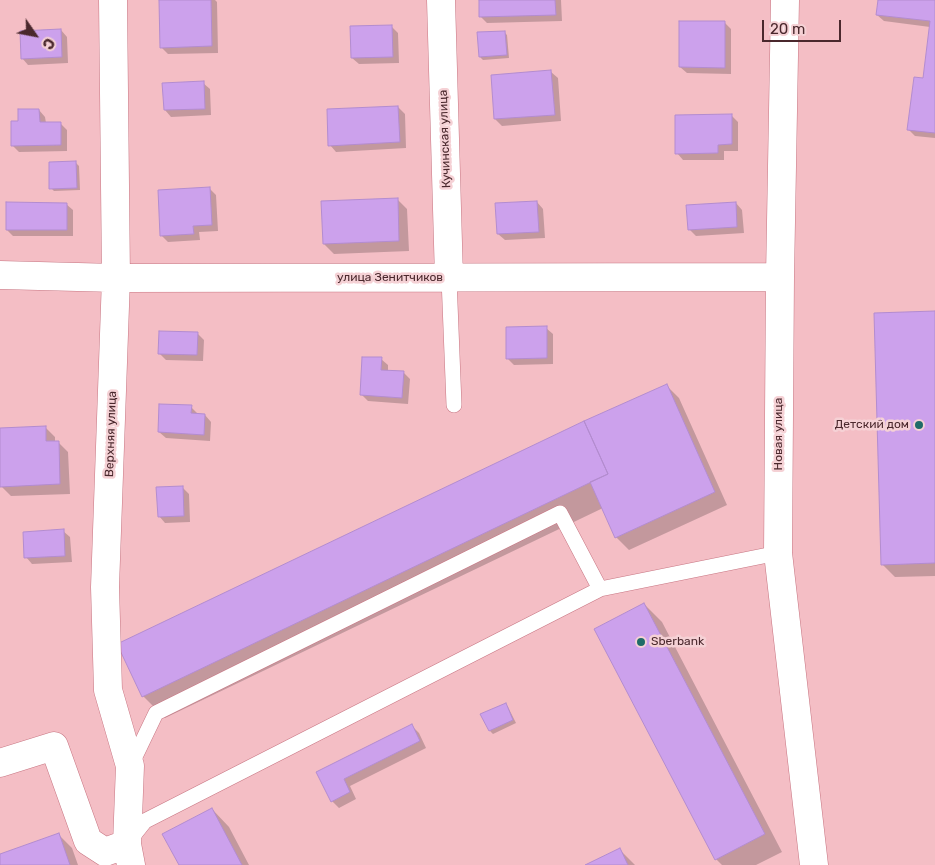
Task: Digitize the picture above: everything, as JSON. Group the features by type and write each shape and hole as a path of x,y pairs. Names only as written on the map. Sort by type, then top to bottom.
{"street":[{"name":"Верхняя улица","path":"113,0 116,278 105,587 108,690 130,766 129,855"},
{"name":"Кучинская улица","path":"441,0 449,278"},
{"name":"Новая улица","path":"785,0 778,553 814,865"},
{"name":"улица Зенитчиков","path":"0,275 116,278 780,277"},
{"path":"0,763 54,746 88,841 105,852 129,855"}],"lane":[{"path":"449,278 454,405"},
{"path":"130,766 156,713 560,513 600,589"},
{"path":"129,855 145,820 600,589 778,553"}],"building":[{"path":"159,0 211,0 212,46 160,48"},
{"path":"479,0 555,0 556,15 479,17"},
{"path":"878,0 935,0 935,133 907,130 914,77 923,78 930,21 876,15"},
{"path":"679,21 725,21 725,68 679,67"},
{"path":"392,25 393,57 351,58 350,26"},
{"path":"61,29 62,57 21,59 20,31"},
{"path":"505,31 507,55 479,57 477,32"},
{"path":"551,70 555,115 494,119 491,75"},
{"path":"204,81 205,109 164,110 162,83"},
{"path":"398,106 400,142 328,146 327,109"},
{"path":"18,109 39,109 40,122 61,122 61,145 11,146 11,121 18,121"},
{"path":"732,114 732,144 718,145 718,153 675,154 675,115"},
{"path":"76,161 77,188 49,189 49,162"},
{"path":"210,187 212,225 193,226 194,234 160,236 158,190"},
{"path":"398,198 399,241 323,244 321,201"},
{"path":"537,201 539,232 497,234 495,203"},
{"path":"6,202 67,203 67,230 6,230"},
{"path":"736,202 737,227 688,230 686,205"},
{"path":"935,311 935,563 881,565 874,313"},
{"path":"547,326 547,358 506,359 506,327"},
{"path":"159,331 198,332 197,355 158,354"},
{"path":"362,357 382,357 381,370 404,371 402,398 360,395"},
{"path":"667,384 715,492 615,538 590,482 608,474 584,421"},
{"path":"159,404 192,405 191,413 205,414 204,435 158,432"},
{"path":"584,421 608,474 142,697 117,644"},
{"path":"46,426 46,441 59,441 60,484 0,487 0,428"},
{"path":"183,486 184,516 158,517 156,487"},
{"path":"64,529 65,556 24,558 23,532"},
{"path":"644,603 765,834 715,860 594,629"},
{"path":"506,703 513,720 489,731 480,714"},
{"path":"412,724 420,741 344,779 350,792 331,802 316,772"},
{"path":"212,808 242,865 179,865 162,834"},
{"path":"59,833 70,865 0,865 0,854"},
{"path":"620,848 628,865 585,865"}],"place":[{"name":"Детский дом","path":"919,425"},
{"name":"Sberbank","path":"641,642"}]}
